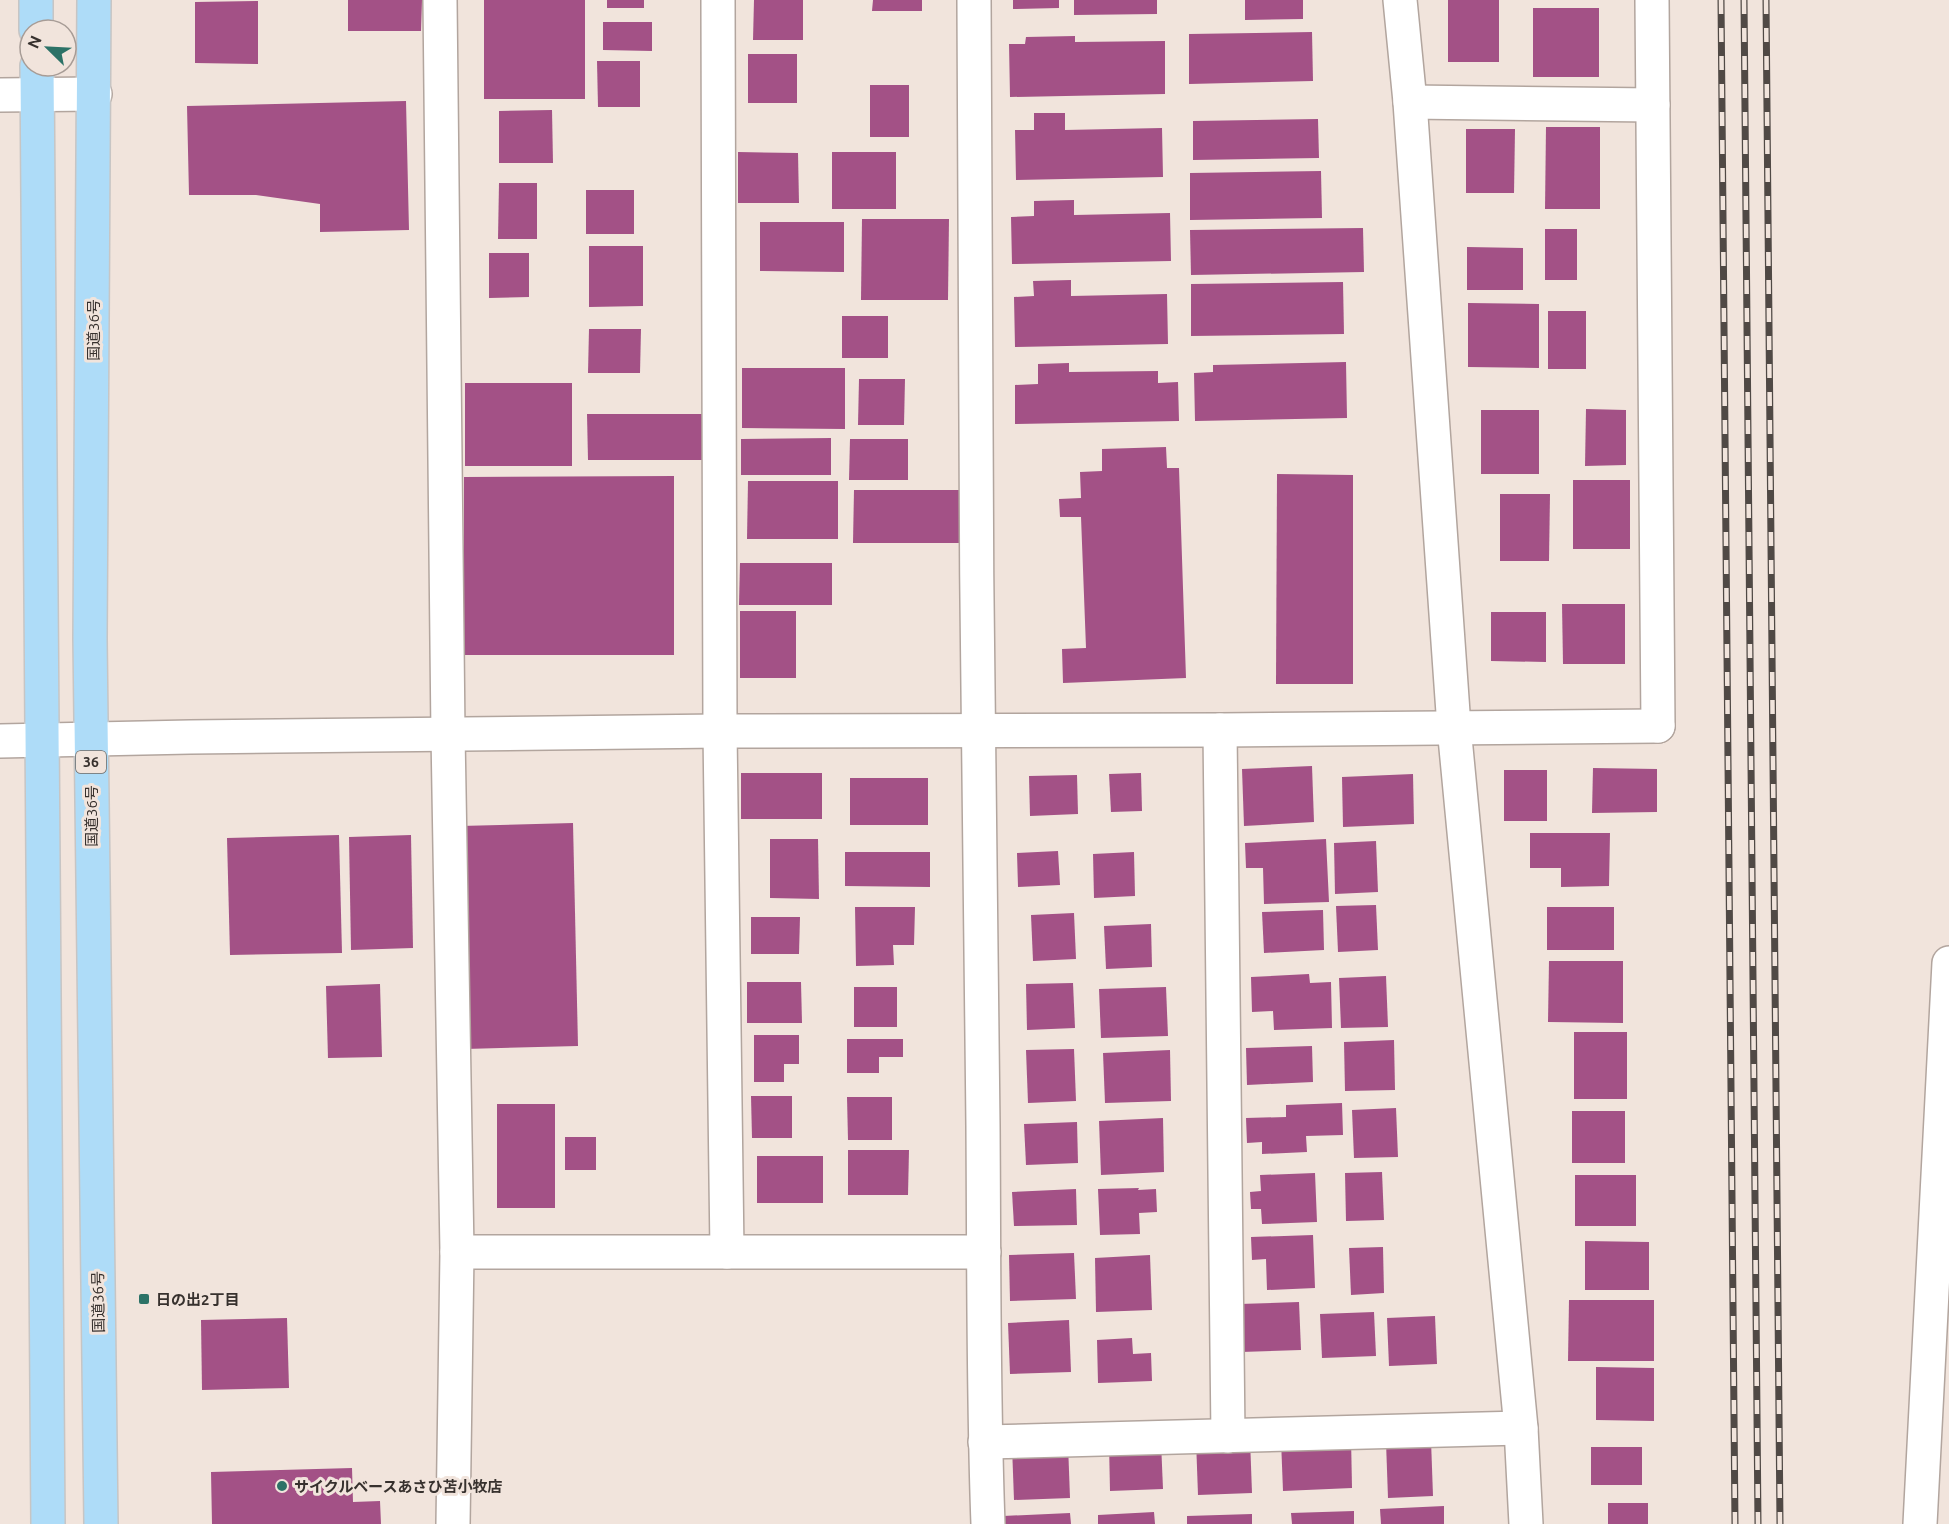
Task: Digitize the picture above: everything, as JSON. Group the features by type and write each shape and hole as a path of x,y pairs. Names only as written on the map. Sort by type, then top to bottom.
{"highway":[{"path":"36,0 36,18"},
{"name":"国道36号","path":"94,0 90,639 101,1524"},
{"path":"37,81 48,1524"}],"street":[{"path":"440,0 448,734 457,1252 453,1524"},
{"path":"718,0 720,731 727,1252"},
{"path":"974,0 977,732 985,1442 988,1524"},
{"path":"1400,0 1410,102 1454,727 1521,1428 1526,1524"},
{"path":"0,741 720,731 977,732 1658,726 1652,0"},
{"path":"0,95 37,81 95,94"},
{"path":"1410,102 1653,105"},
{"path":"1220,730 1228,1436"},
{"path":"1920,1524 1949,963"},
{"path":"457,1252 984,1252"},
{"path":"985,1442 1521,1428"}],"building":[{"path":"348,0 422,0 421,31 348,31"},
{"path":"484,0 585,0 585,99 484,99"},
{"path":"607,0 644,0 644,8 607,8"},
{"path":"754,0 803,0 803,40 753,40"},
{"path":"873,0 922,0 922,11 872,11"},
{"path":"1013,0 1059,0 1059,8 1013,9"},
{"path":"1074,0 1157,0 1157,14 1074,15"},
{"path":"1245,0 1303,0 1303,19 1245,20"},
{"path":"1448,0 1499,0 1499,62 1448,62"},
{"path":"258,1 258,64 195,63 195,2"},
{"path":"1533,8 1599,8 1599,77 1533,77"},
{"path":"603,22 652,22 652,51 603,50"},
{"path":"1312,32 1313,81 1189,84 1189,34"},
{"path":"1075,36 1075,42 1165,41 1165,94 1010,97 1009,44 1025,44 1026,37"},
{"path":"748,54 797,54 797,103 748,103"},
{"path":"597,61 640,61 640,107 598,107"},
{"path":"870,85 909,85 909,137 870,137"},
{"path":"406,101 409,230 320,232 320,204 256,195 189,195 187,106"},
{"path":"552,110 553,163 499,163 499,111"},
{"path":"1034,113 1065,113 1065,130 1162,128 1163,177 1016,180 1015,130 1034,130"},
{"path":"1318,119 1319,158 1193,160 1193,121"},
{"path":"1546,127 1600,127 1600,209 1545,209"},
{"path":"1466,129 1515,129 1514,193 1466,193"},
{"path":"738,152 798,153 799,203 738,203"},
{"path":"832,152 896,152 896,209 832,209"},
{"path":"1321,171 1322,218 1190,220 1190,173"},
{"path":"499,183 537,183 537,239 498,239"},
{"path":"586,190 634,190 634,234 586,234"},
{"path":"1074,200 1074,215 1170,213 1171,261 1012,264 1011,217 1034,216 1034,201"},
{"path":"862,219 949,219 948,300 861,300"},
{"path":"760,222 844,222 844,272 760,271"},
{"path":"1363,228 1364,272 1191,275 1190,230"},
{"path":"1545,229 1577,229 1577,280 1545,280"},
{"path":"589,246 643,246 643,306 589,307"},
{"path":"1467,247 1523,248 1523,290 1467,290"},
{"path":"489,253 529,253 529,297 489,298"},
{"path":"1071,280 1071,296 1167,294 1168,344 1015,347 1014,297 1034,296 1033,281"},
{"path":"1343,282 1344,334 1191,336 1191,284"},
{"path":"1468,303 1539,304 1539,368 1468,367"},
{"path":"1548,311 1586,311 1586,369 1548,369"},
{"path":"842,316 888,316 888,358 842,358"},
{"path":"589,329 641,329 640,373 588,373"},
{"path":"1346,362 1347,418 1195,421 1194,373 1213,372 1213,365"},
{"path":"1069,363 1069,372 1158,371 1158,383 1178,382 1179,421 1015,424 1015,385 1038,384 1038,364"},
{"path":"742,368 845,368 845,429 742,428"},
{"path":"859,379 905,379 904,425 858,425"},
{"path":"465,383 572,383 572,466 465,466"},
{"path":"1586,409 1626,410 1626,465 1585,466"},
{"path":"1481,410 1539,410 1539,474 1481,474"},
{"path":"587,414 702,414 702,460 588,460"},
{"path":"831,438 831,475 741,475 741,439"},
{"path":"850,439 908,439 908,480 849,480"},
{"path":"1166,447 1167,468 1179,468 1186,678 1063,683 1062,649 1086,648 1081,517 1060,517 1059,499 1081,498 1080,472 1102,471 1102,449"},
{"path":"1277,474 1353,475 1353,684 1276,684"},
{"path":"674,476 674,655 464,655 464,477"},
{"path":"1573,480 1630,480 1630,549 1573,549"},
{"path":"748,481 838,481 838,539 747,539"},
{"path":"854,490 960,490 960,543 853,543"},
{"path":"1500,494 1550,494 1549,561 1500,561"},
{"path":"740,563 832,563 832,605 739,605"},
{"path":"1562,604 1625,604 1625,664 1563,664"},
{"path":"740,611 796,611 796,678 740,678"},
{"path":"1491,612 1546,612 1546,662 1491,661"},
{"path":"1312,766 1314,822 1244,826 1242,769"},
{"path":"1593,768 1657,769 1657,812 1592,813"},
{"path":"1504,770 1547,770 1547,821 1504,821"},
{"path":"741,773 822,773 822,819 741,819"},
{"path":"1141,773 1142,811 1111,812 1109,774"},
{"path":"1413,774 1414,824 1343,827 1342,777"},
{"path":"1077,775 1078,814 1030,816 1029,776"},
{"path":"850,778 928,778 928,825 850,825"},
{"path":"573,823 578,1046 465,1049 460,826"},
{"path":"1530,833 1610,833 1609,886 1561,887 1561,868 1530,868"},
{"path":"339,835 342,953 230,955 227,838"},
{"path":"411,835 413,948 351,950 349,837"},
{"path":"770,839 818,839 819,899 770,898"},
{"path":"1326,839 1329,902 1264,904 1263,868 1246,868 1245,843"},
{"path":"1376,841 1378,892 1335,894 1334,843"},
{"path":"1058,851 1060,885 1018,887 1017,853"},
{"path":"845,852 930,852 930,887 845,886"},
{"path":"1134,852 1135,896 1094,898 1093,854"},
{"path":"1376,905 1378,950 1338,952 1336,906"},
{"path":"855,907 915,907 914,945 893,945 894,965 856,966"},
{"path":"1547,907 1614,907 1614,950 1547,950"},
{"path":"1323,910 1324,950 1264,953 1262,912"},
{"path":"1074,913 1076,959 1033,961 1031,915"},
{"path":"751,917 800,917 799,954 751,954"},
{"path":"1151,924 1152,967 1106,969 1104,926"},
{"path":"1549,961 1623,961 1623,1023 1548,1022"},
{"path":"1309,974 1310,983 1331,982 1332,1028 1274,1030 1273,1011 1252,1012 1251,977"},
{"path":"1386,976 1388,1027 1341,1028 1339,978"},
{"path":"747,982 801,982 802,1023 747,1023"},
{"path":"1073,983 1075,1028 1027,1030 1026,984"},
{"path":"380,984 382,1057 328,1058 326,986"},
{"path":"854,987 897,987 897,1027 854,1027"},
{"path":"1166,987 1168,1036 1101,1038 1099,989"},
{"path":"1574,1032 1627,1032 1627,1099 1574,1099"},
{"path":"754,1035 799,1035 799,1064 784,1064 784,1082 754,1082"},
{"path":"847,1039 903,1039 903,1057 879,1057 879,1073 847,1073"},
{"path":"1394,1040 1395,1090 1345,1091 1344,1042"},
{"path":"1312,1046 1313,1082 1247,1085 1246,1048"},
{"path":"1074,1049 1076,1101 1028,1103 1026,1050"},
{"path":"1170,1050 1171,1101 1105,1103 1103,1053"},
{"path":"751,1096 792,1096 792,1138 752,1138"},
{"path":"847,1097 892,1097 892,1140 848,1140"},
{"path":"1342,1103 1343,1135 1306,1136 1307,1152 1262,1154 1262,1142 1247,1143 1246,1118 1286,1117 1286,1105"},
{"path":"497,1104 555,1104 555,1208 497,1208"},
{"path":"1396,1108 1398,1157 1354,1158 1352,1110"},
{"path":"1572,1111 1625,1111 1625,1163 1572,1163"},
{"path":"1163,1118 1164,1172 1101,1175 1099,1121"},
{"path":"1077,1122 1078,1163 1026,1165 1024,1124"},
{"path":"565,1137 596,1137 596,1170 565,1170"},
{"path":"848,1150 909,1150 908,1195 848,1195"},
{"path":"757,1156 823,1156 823,1203 757,1203"},
{"path":"1382,1172 1384,1220 1346,1221 1345,1173"},
{"path":"1315,1173 1317,1222 1262,1224 1261,1209 1251,1209 1250,1192 1261,1191 1260,1175"},
{"path":"1575,1175 1636,1175 1636,1226 1575,1226"},
{"path":"1139,1188 1138,1190 1156,1189 1157,1212 1139,1213 1140,1234 1100,1235 1098,1189"},
{"path":"1076,1189 1077,1225 1014,1226 1012,1192"},
{"path":"1313,1235 1315,1288 1267,1290 1266,1259 1252,1260 1251,1237"},
{"path":"1585,1241 1649,1242 1649,1290 1585,1290"},
{"path":"1383,1247 1384,1293 1351,1295 1349,1248"},
{"path":"1074,1253 1076,1299 1010,1301 1009,1255"},
{"path":"1150,1255 1152,1310 1096,1312 1095,1258"},
{"path":"1569,1300 1654,1300 1654,1361 1568,1361"},
{"path":"1299,1302 1301,1350 1241,1352 1239,1304"},
{"path":"1374,1312 1376,1356 1322,1358 1320,1314"},
{"path":"1435,1316 1437,1364 1389,1366 1387,1318"},
{"path":"287,1318 289,1388 202,1390 201,1320"},
{"path":"1069,1320 1071,1372 1010,1374 1008,1323"},
{"path":"1132,1338 1133,1354 1151,1353 1152,1381 1098,1383 1097,1340"},
{"path":"1596,1367 1654,1368 1654,1421 1596,1420"},
{"path":"1351,1437 1352,1488 1283,1491 1281,1440"},
{"path":"1250,1439 1252,1493 1198,1495 1196,1440"},
{"path":"1431,1440 1433,1496 1388,1498 1386,1442"},
{"path":"1161,1442 1163,1489 1110,1491 1109,1443"},
{"path":"1068,1444 1070,1498 1014,1500 1012,1446"},
{"path":"1591,1447 1642,1447 1642,1485 1591,1485"},
{"name":"サイクルベースあさひ苫小牧店","path":"352,1468 353,1502 380,1501 381,1524 212,1524 211,1472"},
{"path":"1608,1503 1648,1503 1648,1524 1608,1524"},
{"path":"1444,1506 1444,1524 1381,1524 1380,1509"},
{"path":"1354,1511 1354,1524 1292,1524 1291,1513"},
{"path":"1154,1512 1155,1524 1098,1524 1098,1515"},
{"path":"1070,1513 1071,1524 1003,1524 1003,1516"},
{"path":"1252,1514 1252,1524 1187,1524 1187,1516"}],"railway":[{"path":"1721,0 1735,1524"},
{"path":"1744,0 1758,1524"},
{"path":"1766,0 1780,1524"}],"place":[{"name":"日の出2丁目","path":"144,1299"},
{"name":"サイクルベースあさひ苫小牧店","path":"282,1486"}]}
